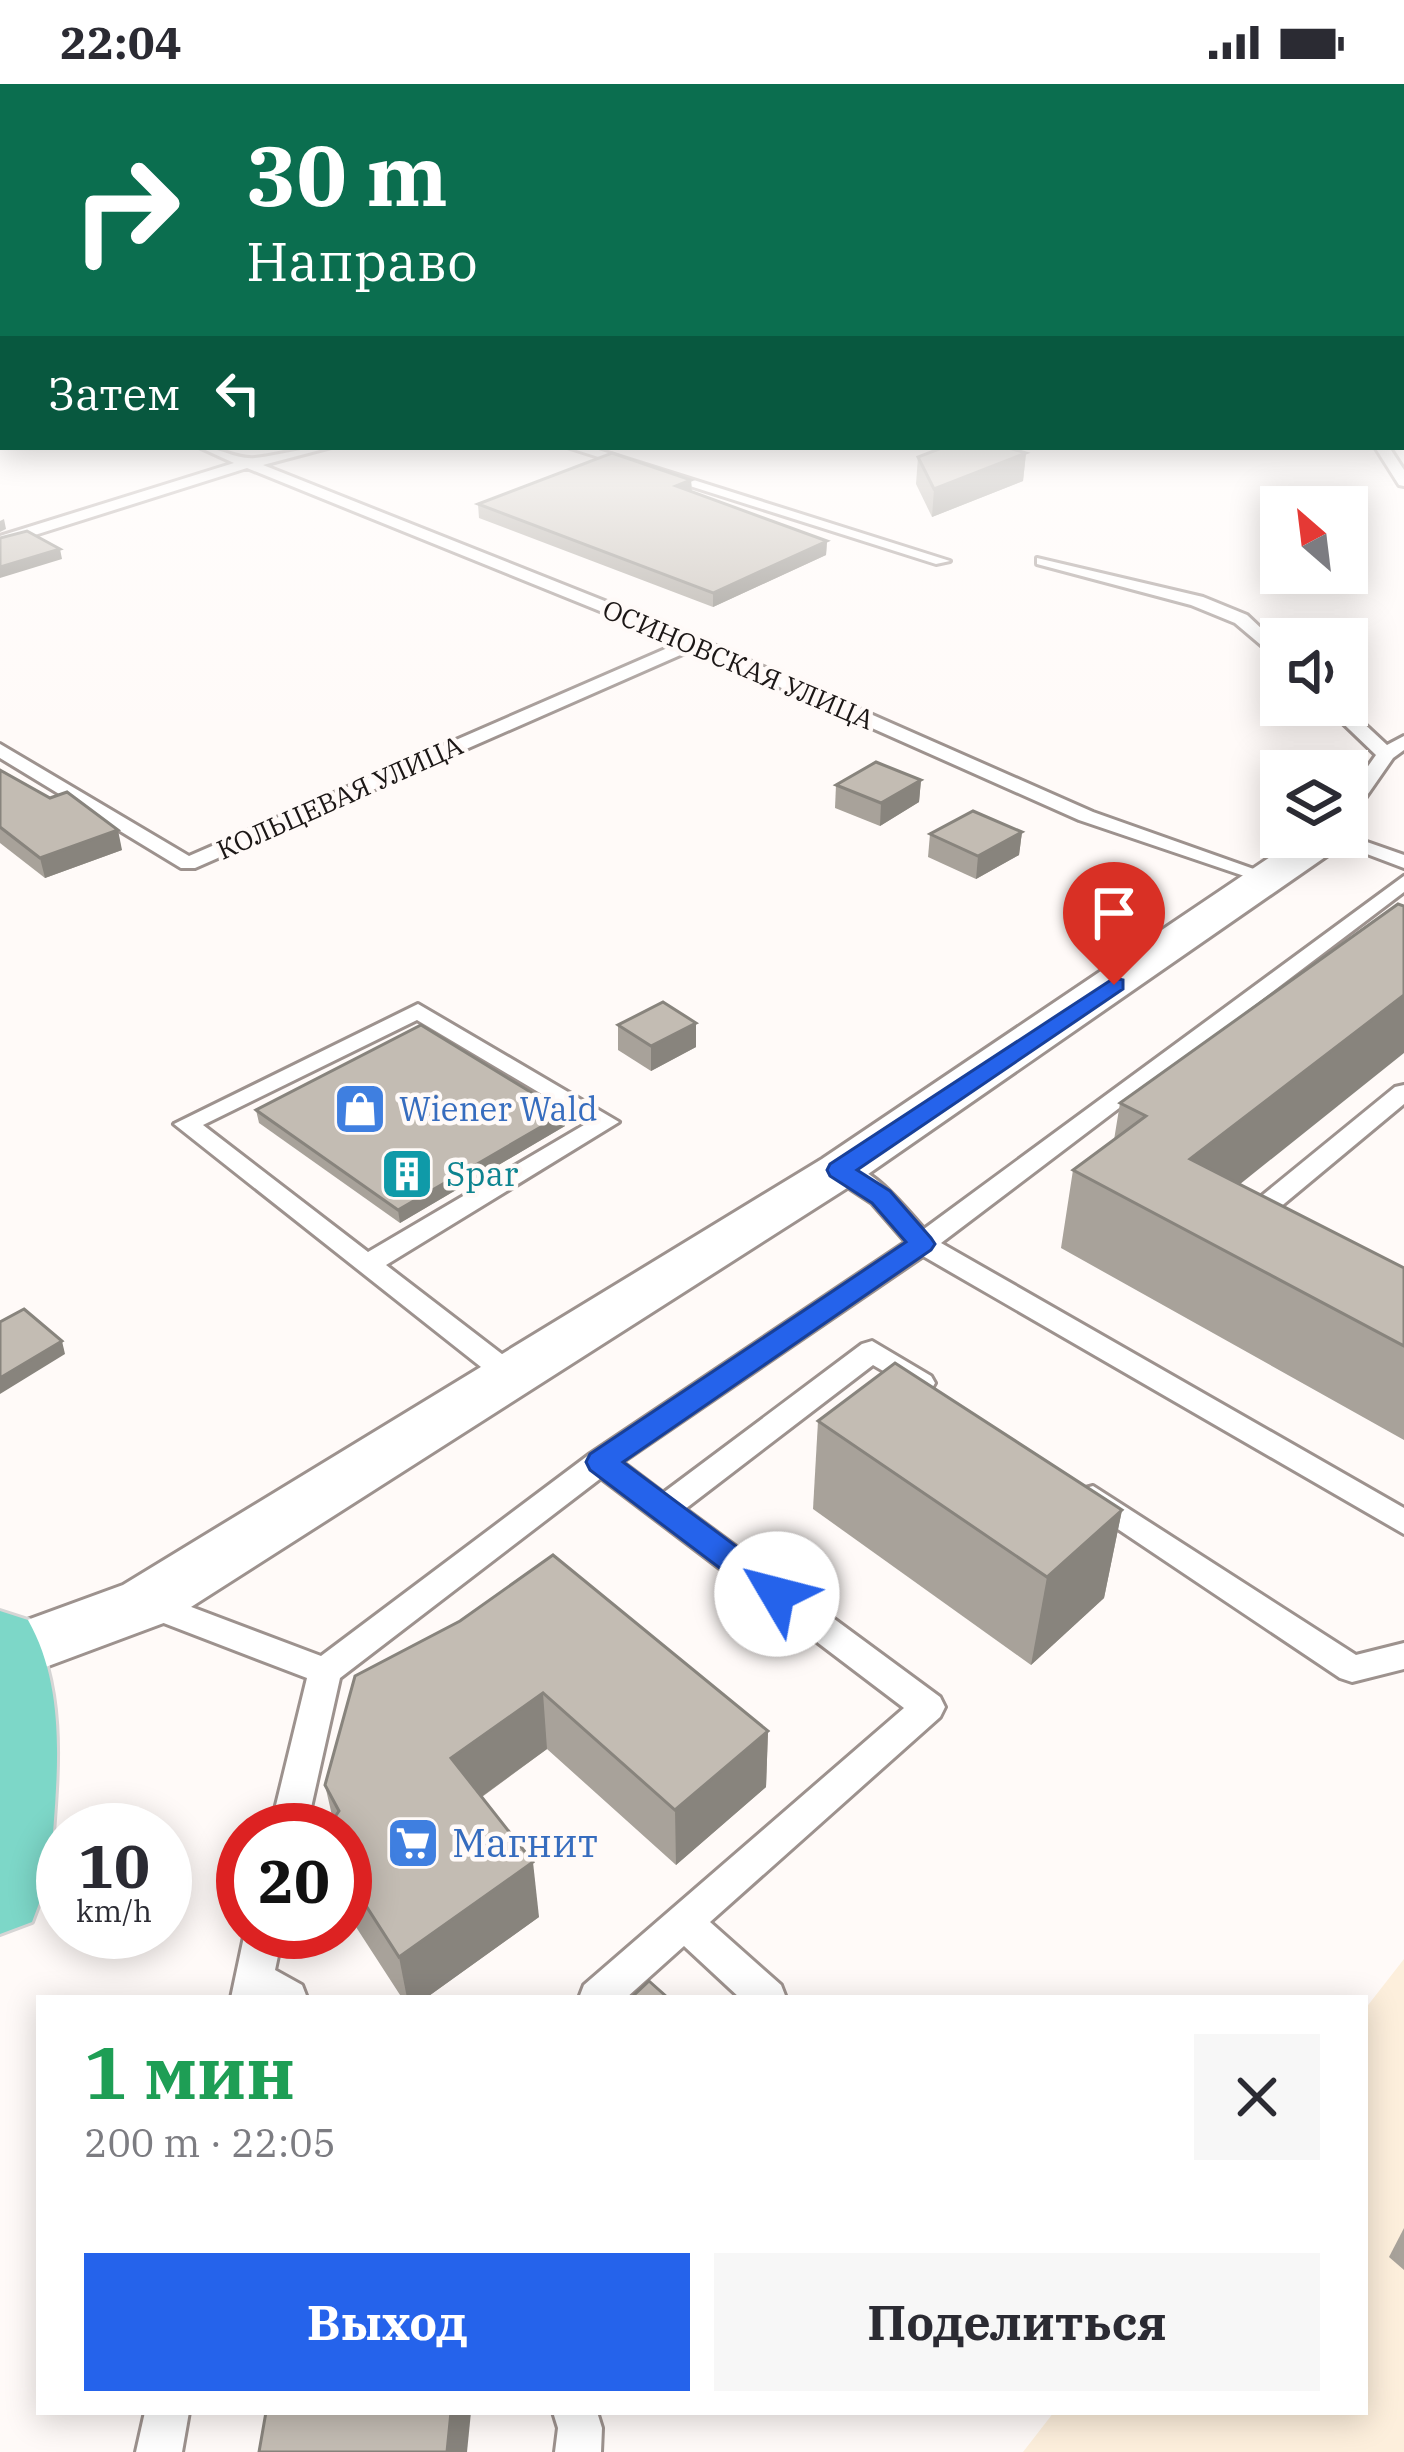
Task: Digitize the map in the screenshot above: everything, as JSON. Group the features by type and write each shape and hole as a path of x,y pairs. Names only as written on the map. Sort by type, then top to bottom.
{"main road":[{"path":"0,1894 6,1874 16,1735 2,1651"}],"street":[{"path":"2,1651 146,1603 839,1170 1301,858"}],"lane":[{"path":"0,541 56,524"},
{"name":"ОСИНОВСКАЯ УЛИЦА","path":"395,524 694,643 1087,816 1272,879"},
{"path":"821,524 942,561"},
{"path":"1043,562 1196,601 1240,619 1260,638"},
{"name":"КОЛЬЦЕВАЯ УЛИЦА","path":"0,750 188,864 694,643"},
{"path":"1363,726 1395,748 1368,783"},
{"path":"1368,850 1404,862"},
{"path":"294,1803 325,1671 601,1462 922,1244 1404,882"},
{"path":"367,1264 608,1122 418,1011 186,1124 510,1376"},
{"path":"1264,1234 1244,1224 1404,1092"},
{"path":"839,1170 881,1197 922,1244 1404,1522"},
{"path":"664,1508 872,1351 950,1402"},
{"path":"601,1462 928,1707 601,1995"},
{"path":"1066,1480 1352,1669 1404,1657"},
{"path":"146,1603 325,1671"},
{"path":"684,1922 764,1995"},
{"path":"159,2452 166,2415"},
{"path":"576,2415 578,2452"}],"shaded area":[{"path":"1404,1959 1404,2452 1023,2452 1052,2415 1368,2415 1368,2005"}],"building":[{"path":"530,524 779,524 827,541 713,593"},
{"path":"27,531 60,549 0,567 0,538"},
{"path":"876,762 921,780 881,803 836,785"},
{"path":"0,770 50,798 67,792 118,830 40,858 0,827"},
{"path":"973,811 1022,832 978,856 930,834"},
{"path":"1398,904 1404,906 1404,995 1190,1159 1404,1268 1404,1346 1073,1170 1146,1116 1120,1103"},
{"path":"663,1002 696,1023 651,1046 618,1025"},
{"name":"Spar","path":"421,1025 565,1113 398,1210 256,1110"},
{"path":"24,1309 62,1341 0,1378 0,1322"},
{"path":"895,1363 1122,1510 1047,1577 818,1421"},
{"path":"553,1555 768,1731 675,1810 543,1693 451,1758 533,1862 399,1957 372,1915 372,1803 335,1803 325,1785 355,1676 460,1621"},
{"path":"649,1981 665,1995 634,1995"},
{"path":"265,2415 451,2415 447,2452 259,2452"}],"place":[{"name":"Wiener Wald","path":"360,1109"},
{"name":"Spar","path":"407,1174"},
{"name":"Магнит","path":"413,1843"}],"route":[{"path":"777,1594 601,1462 922,1244 881,1197 839,1170 1114,985"}]}
